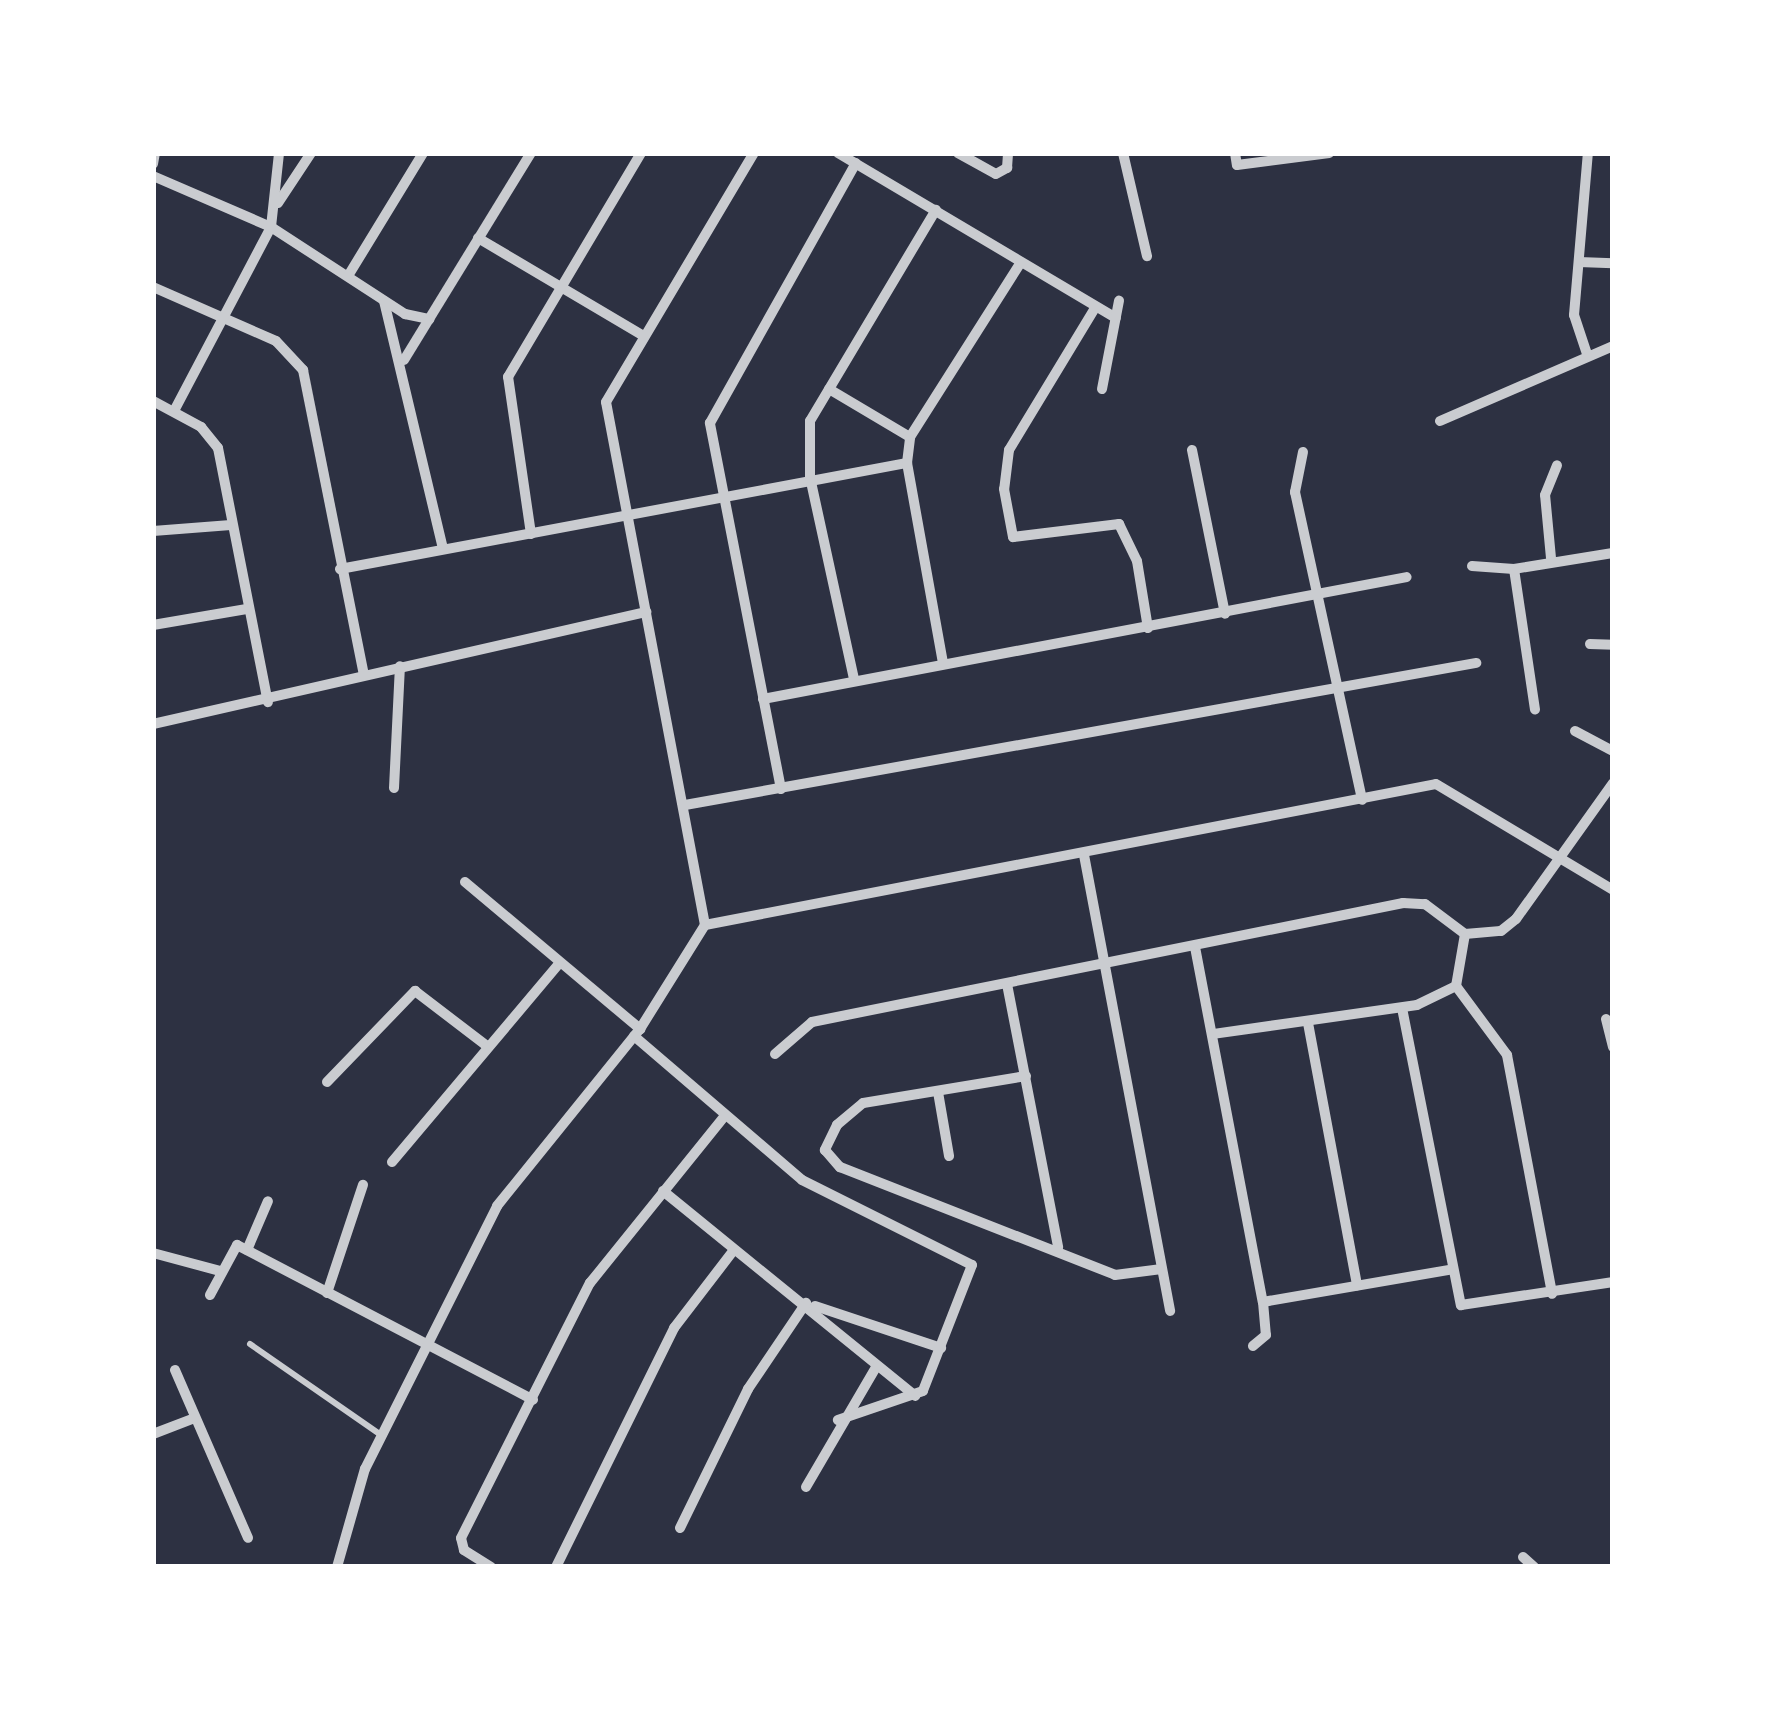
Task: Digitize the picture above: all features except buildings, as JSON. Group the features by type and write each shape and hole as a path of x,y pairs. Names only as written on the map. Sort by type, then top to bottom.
{"street":[{"path":"153,162 155,153"},
{"path":"174,411 271,227 277,206 278,153"},
{"path":"277,206 311,153"},
{"path":"349,276 423,153"},
{"path":"404,360 531,153"},
{"path":"531,534 505,387 641,153"},
{"path":"337,1567 381,1435 497,1206 637,1032 705,925 606,403 754,153"},
{"path":"838,153 1115,318"},
{"path":"958,153 996,174 1007,168 1008,153"},
{"path":"1123,153 1147,256"},
{"path":"1235,153 1237,164 1329,153"},
{"path":"1587,354 1578,334 1588,153"},
{"path":"782,789 710,424 856,163"},
{"path":"153,176 271,227 384,301 429,319"},
{"path":"854,680 810,478 810,421 936,210"},
{"path":"478,238 644,336"},
{"path":"943,663 907,463 910,437 1021,262"},
{"path":"1579,262 1613,263"},
{"path":"153,287 276,341 304,370 364,674"},
{"path":"384,301 404,360 442,549"},
{"path":"1102,389 1119,301"},
{"path":"1095,308 1009,450 1004,489 1013,537 1119,524 1137,561 1148,628"},
{"path":"1441,421 1613,346"},
{"path":"830,389 910,437"},
{"path":"153,401 174,411 218,448 268,702"},
{"path":"1192,450 1225,614"},
{"path":"1303,452 1295,492 1335,693 1362,800"},
{"path":"340,569 907,463"},
{"path":"1551,558 1545,495 1557,465"},
{"path":"153,531 230,525"},
{"path":"1472,566 1514,569 1551,558 1613,553"},
{"path":"1514,569 1534,709"},
{"path":"763,699 1407,577"},
{"path":"153,625 247,608"},
{"path":"153,724 354,684 364,674 646,612"},
{"path":"1590,644 1613,645"},
{"path":"685,806 1335,693 1476,663"},
{"path":"394,788 400,666"},
{"path":"1575,730 1613,751"},
{"path":"775,1054 812,1022 1413,902 1466,934 1501,931 1562,857 1613,783"},
{"path":"705,925 1449,786 1613,890"},
{"path":"1084,855 1170,1311"},
{"path":"465,882 637,1032 724,1117 802,1180 972,1264 941,1348 915,1396 838,1420"},
{"path":"1466,934 1456,986 1507,1054 1552,1294"},
{"path":"1195,947 1263,1302 1266,1335 1253,1346"},
{"path":"392,1162 559,964"},
{"path":"1007,984 1058,1247"},
{"path":"1212,1034 1402,1008 1456,986"},
{"path":"327,1082 415,991 488,1046"},
{"path":"1402,1008 1449,1270 1466,1309 1613,1282"},
{"path":"1606,1019 1613,1047"},
{"path":"1308,1023 1358,1285"},
{"path":"1026,1076 863,1103 827,1139 827,1156 1058,1247 1115,1275 1162,1269"},
{"path":"938,1092 949,1156"},
{"path":"491,1567 464,1550 461,1538 590,1283 724,1117"},
{"path":"327,1293 363,1185"},
{"path":"663,1191 915,1396"},
{"path":"210,1295 220,1271 242,1247 268,1202"},
{"path":"242,1247 533,1400"},
{"path":"556,1567 674,1328 733,1252"},
{"path":"153,1253 220,1271"},
{"path":"1263,1302 1449,1270"},
{"path":"806,1303 941,1348"},
{"path":"680,1528 748,1389 806,1303"},
{"path":"806,1486 838,1420 876,1367"},
{"path":"175,1370 248,1538"},
{"path":"153,1433 195,1418"},
{"path":"1523,1557 1534,1567"}],"lane":[{"path":"250,1343 381,1435"}]}
